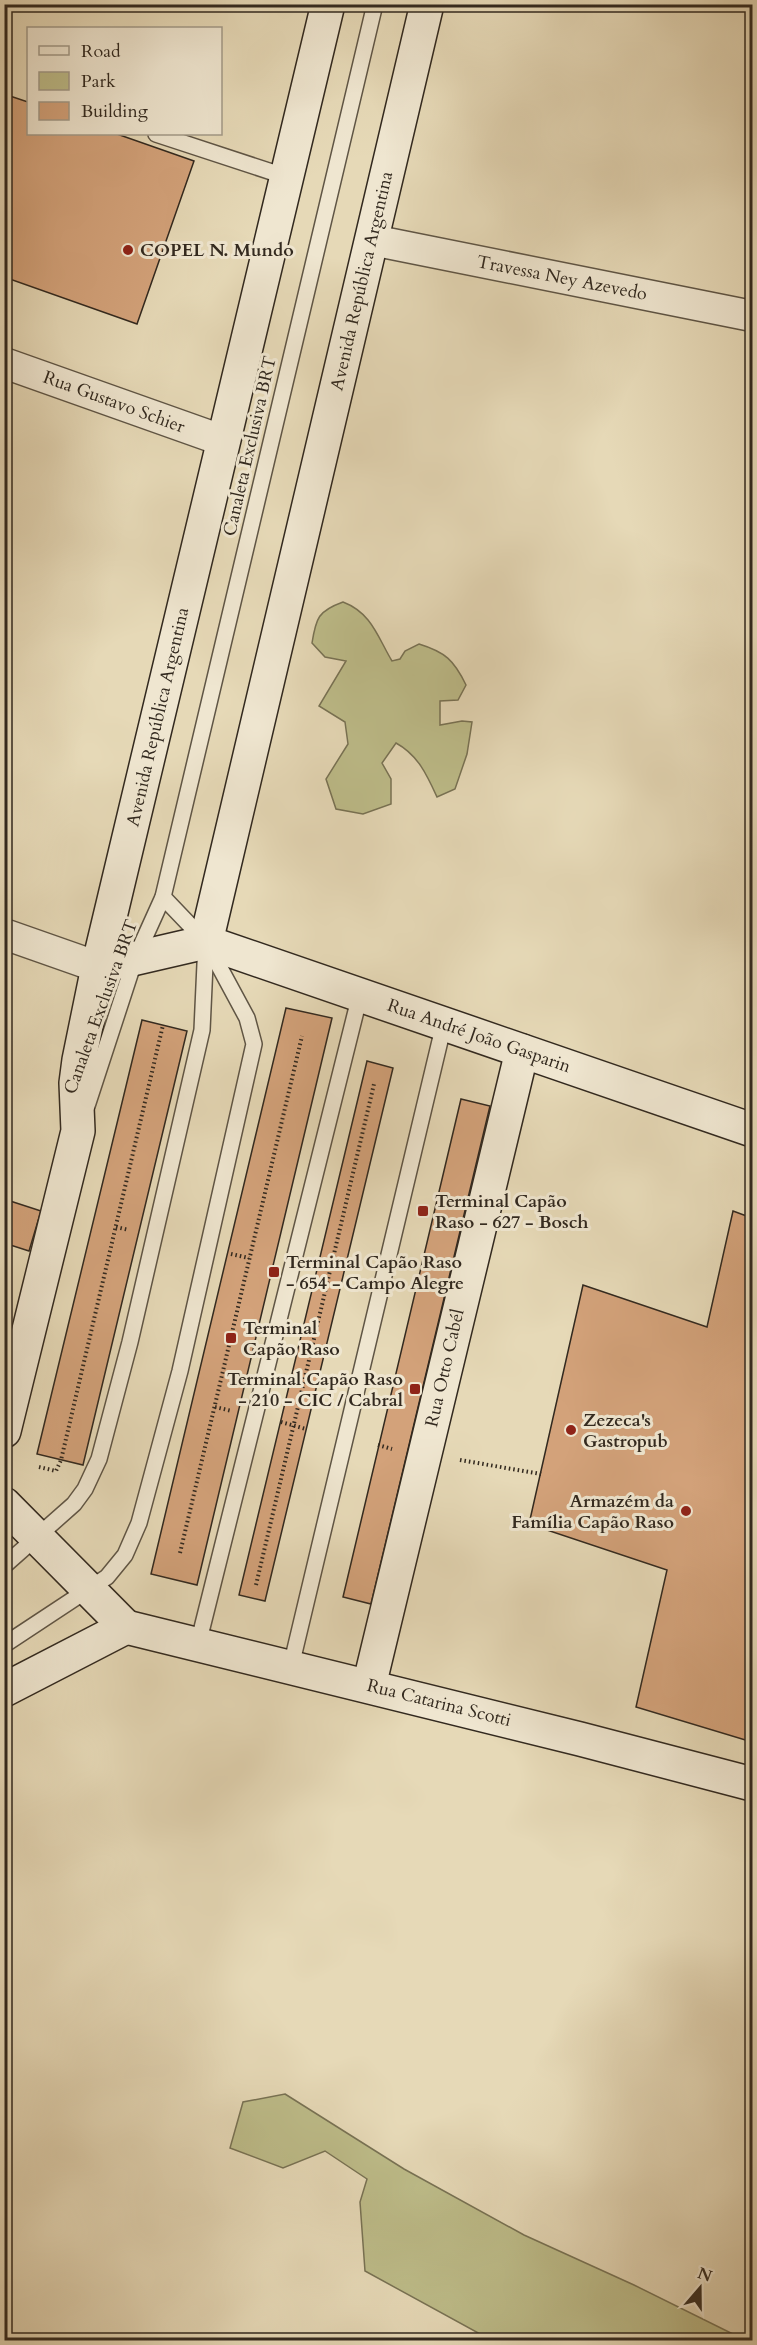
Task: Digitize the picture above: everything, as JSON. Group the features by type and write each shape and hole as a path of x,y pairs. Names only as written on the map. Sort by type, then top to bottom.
{"street":[{"name":"Avenida República Argentina","path":"4,1431 78,1131 76,1083 98,967 328,4"},
{"name":"Avenida República Argentina","path":"207,942 427,4"},
{"name":"Travessa Ney Azevedo","path":"372,240 753,316"},
{"name":"Rua Gustavo Schier","path":"4,363 224,441"},
{"path":"4,934 98,967 207,942"},
{"name":"Rua André João Gasparin","path":"207,942 753,1130"},
{"name":"Rua Otto Cabél","path":"369,1686 522,1051"},
{"path":"4,1504 126,1627 4,1690"},
{"name":"Rua Catarina Scotti","path":"126,1627 291,1666 753,1784"}],"lane":[{"name":"Canaleta Exclusiva BRT","path":"78,1131 135,958 163,897 375,4"},
{"path":"159,135 287,177"},
{"path":"4,1645 108,1577 125,1555 139,1523 180,1371 254,1044 247,1018 207,942 163,897"},
{"path":"4,1566 74,1504 85,1489 99,1459 130,1342 202,1030 207,942"},
{"path":"198,1644 360,995"},
{"path":"291,1666 444,1024"}],"path":[{"path":"39,1467 56,1472 61,1460 163,1025"},
{"path":"180,1553 302,1036"},
{"path":"256,1585 374,1084"},
{"path":"215,1407 238,1413"},
{"path":"280,1422 306,1428"},
{"path":"378,1445 393,1449"},
{"path":"456,1459 541,1474"}],"green space":[{"path":"343,602 368,619 392,661 400,659 405,651 419,644 436,650 448,658 462,676 466,685 458,700 440,701 440,725 462,721 472,722 467,754 455,789 437,797 416,760 396,743 382,763 391,779 391,804 363,814 336,809 326,779 348,744 345,722 319,706 346,661 325,657 312,643 317,621 323,612"},
{"path":"285,2094 404,2169 524,2235 634,2285 745,2340 491,2340 365,2271 360,2202 367,2179 325,2151 283,2168 230,2148 243,2102"}],"building":[{"path":"4,94 27,102 27,135 120,135 194,161 137,324 4,277"},
{"name":"Terminal Capão Raso","path":"286,1008 332,1018 197,1585 151,1574"},
{"path":"142,1020 187,1031 83,1465 37,1454"},
{"name":"Terminal Capão Raso","path":"367,1061 393,1068 265,1601 239,1595"},
{"path":"461,1099 490,1106 371,1604 343,1597"},
{"path":"4,1199 41,1211 29,1251 4,1243"},
{"path":"733,1211 752,1218 752,1742 636,1707 667,1570 529,1524 583,1285 707,1327"}],"place":[{"name":"COPEL N. Mundo","path":"128,250"},
{"name":"Terminal Capão Raso - 627 - Bosch","path":"423,1211"},
{"name":"Terminal Capão Raso - 654 - Campo Alegre","path":"274,1272"},
{"name":"Terminal Capão Raso","path":"231,1338"},
{"name":"Terminal Capão Raso - 210 - CIC / Cabral","path":"415,1389"},
{"name":"Zezeca's Gastropub","path":"571,1430"},
{"name":"Armazém da Família Capão Raso","path":"686,1511"}]}
